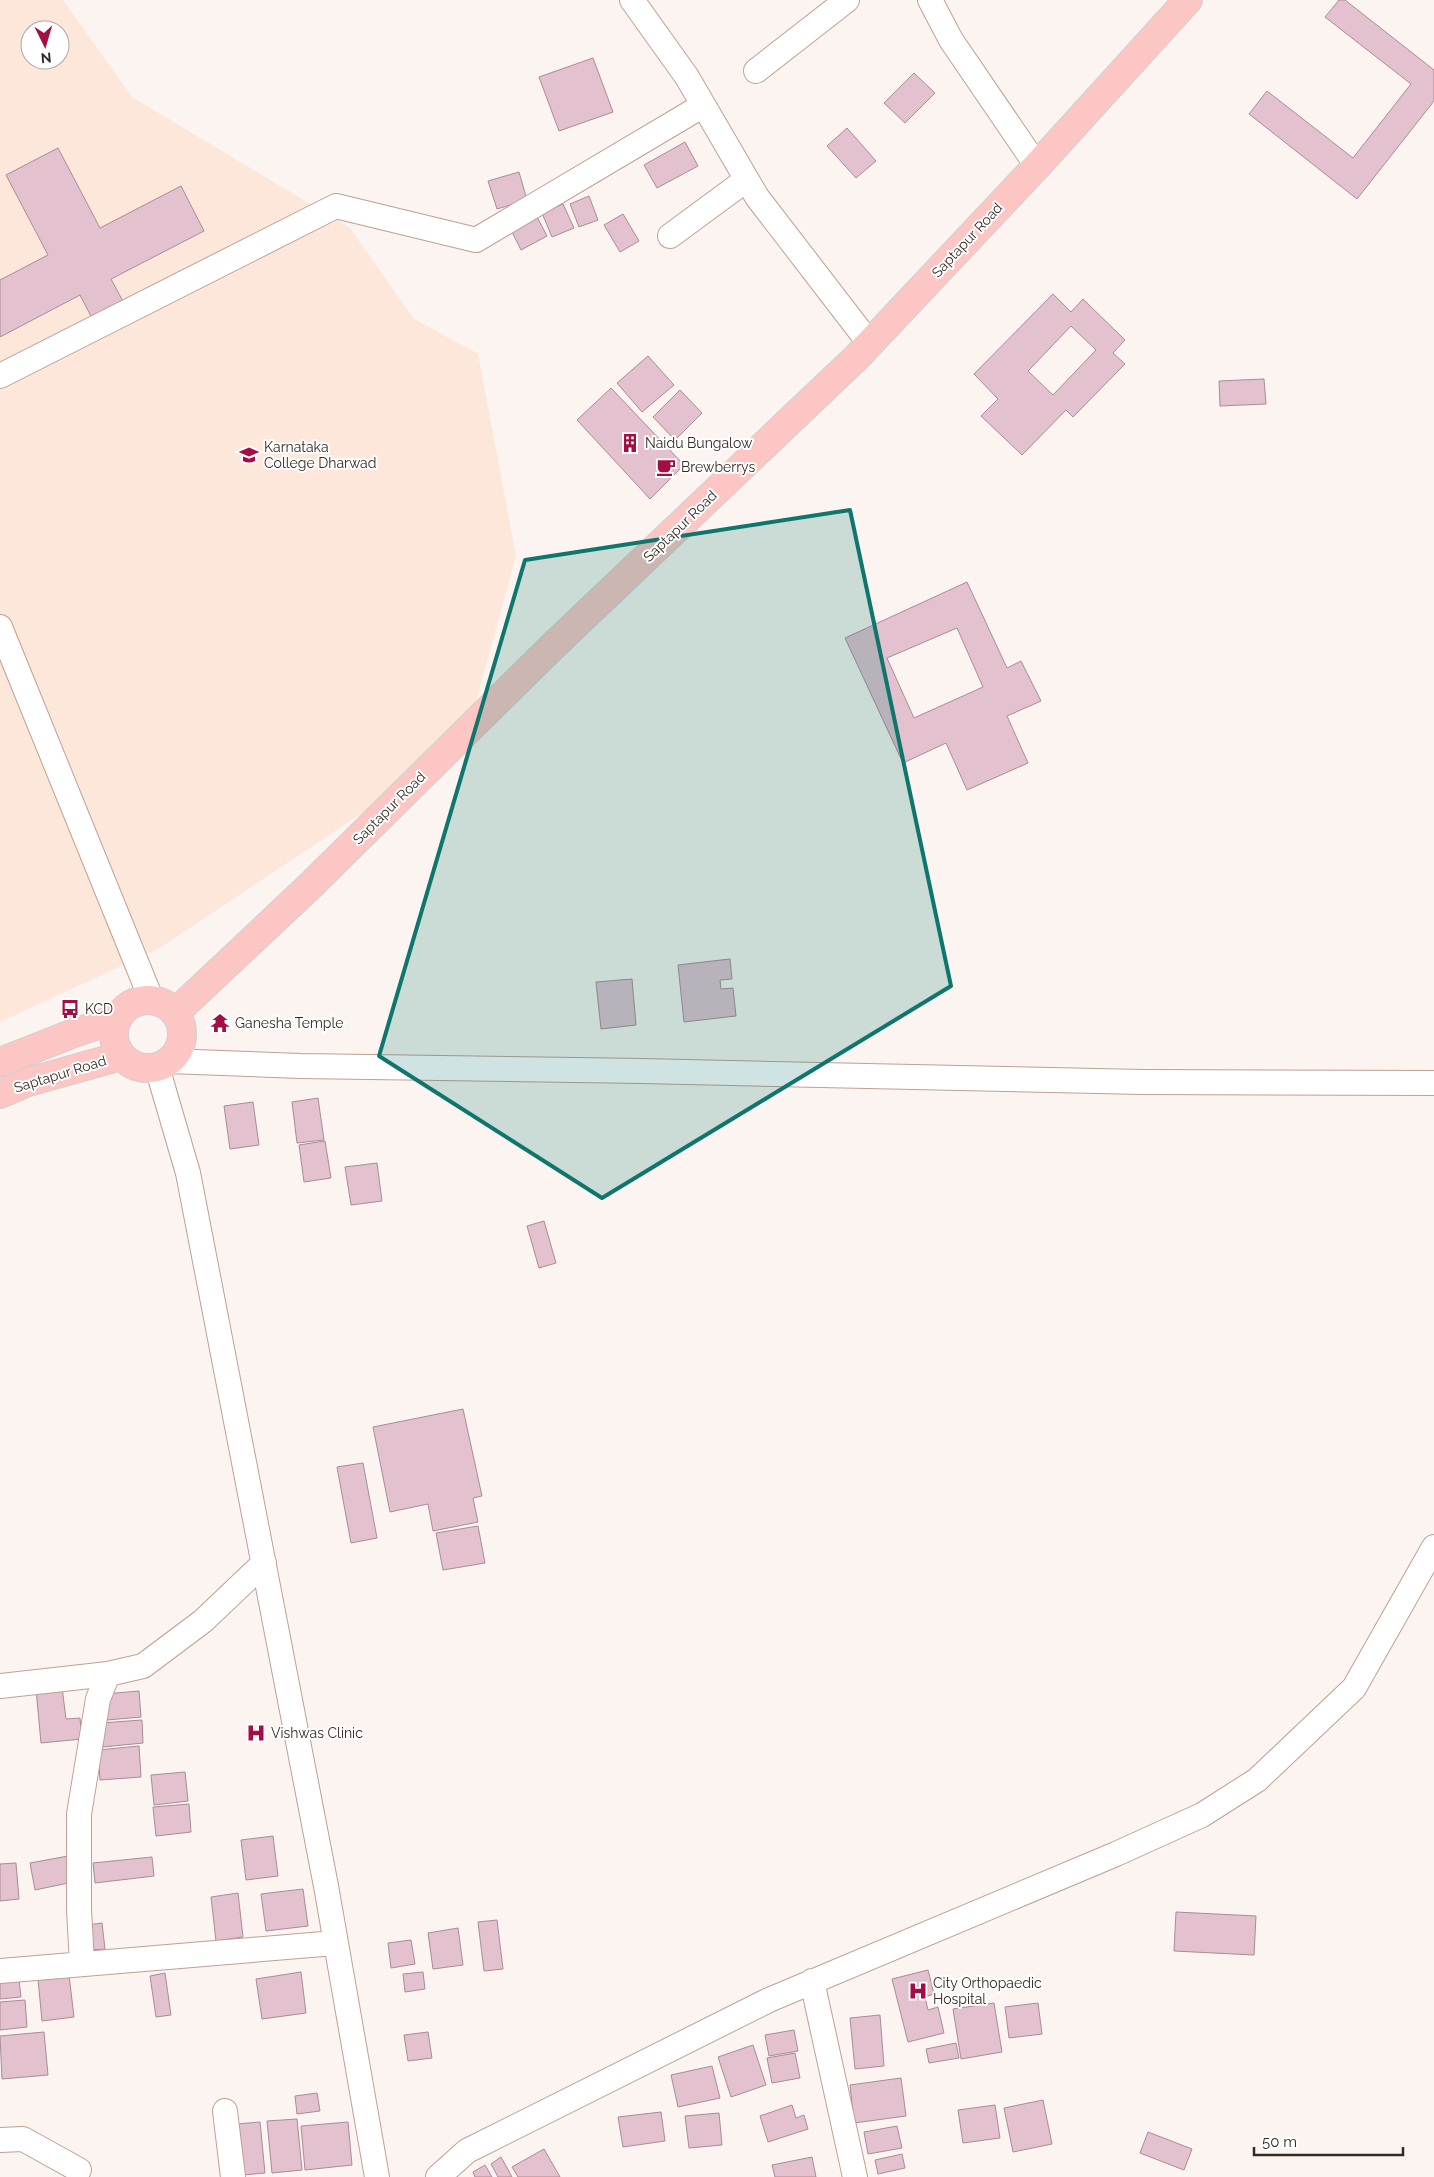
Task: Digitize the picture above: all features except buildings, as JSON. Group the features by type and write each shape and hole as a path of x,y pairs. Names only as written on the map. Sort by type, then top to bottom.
{"main road":[{"name":"Saptapur Road","path":"163,1007 318,878 554,645 870,344 1037,166 1188,0"},
{"path":"138,1002 163,1007 181,1025 182,1038 178,1051 163,1064 144,1068 131,1064 121,1056 115,1044 114,1030 118,1018 126,1008 138,1002"},
{"path":"0,1062 118,1018"},
{"name":"Saptapur Road","path":"0,1094 28,1082 121,1056"}],"street":[{"path":"632,0 687,77 756,197 870,344"},
{"path":"756,71 847,0"},
{"path":"930,0 951,40 1037,166"},
{"path":"0,376 336,206 476,240 702,106"},
{"path":"670,236 746,180"},
{"path":"0,627 163,1007"},
{"path":"377,2177 326,1886 264,1563 188,1173 163,1064 642,1071 1143,1082 1434,1083"},
{"path":"438,2177 467,2151 769,2000 1124,1850 1202,1814 1257,1780 1354,1688 1434,1547"},
{"path":"0,1686 108,1674 143,1666 203,1622 264,1563"},
{"path":"82,1964 79,1909 79,1814 98,1700 108,1674"},
{"path":"0,1970 335,1943"},
{"path":"812,1981 855,2177"},
{"path":"225,2112 233,2177"},
{"path":"0,2140 23,2139 79,2170"}],"highlighted area":[{"path":"850,510 951,986 602,1198 379,1056 525,560"}],"shaded area":[{"name":"Karnataka College Dharwad","path":"0,0 63,0 132,97 350,228 413,318 478,354 516,556 464,745 158,949 0,1022"}],"place":[{"name":"Naidu Bungalow","path":"630,443"},
{"name":"Karnataka College Dharwad","path":"249,455"},
{"name":"Brewberrys","path":"666,467"},
{"name":"KCD","path":"70,1009"},
{"name":"Ganesha Temple","path":"220,1023"},
{"name":"Vishwas Clinic","path":"256,1733"},
{"name":"City Orthopaedic Hospital","path":"918,1991"}]}
